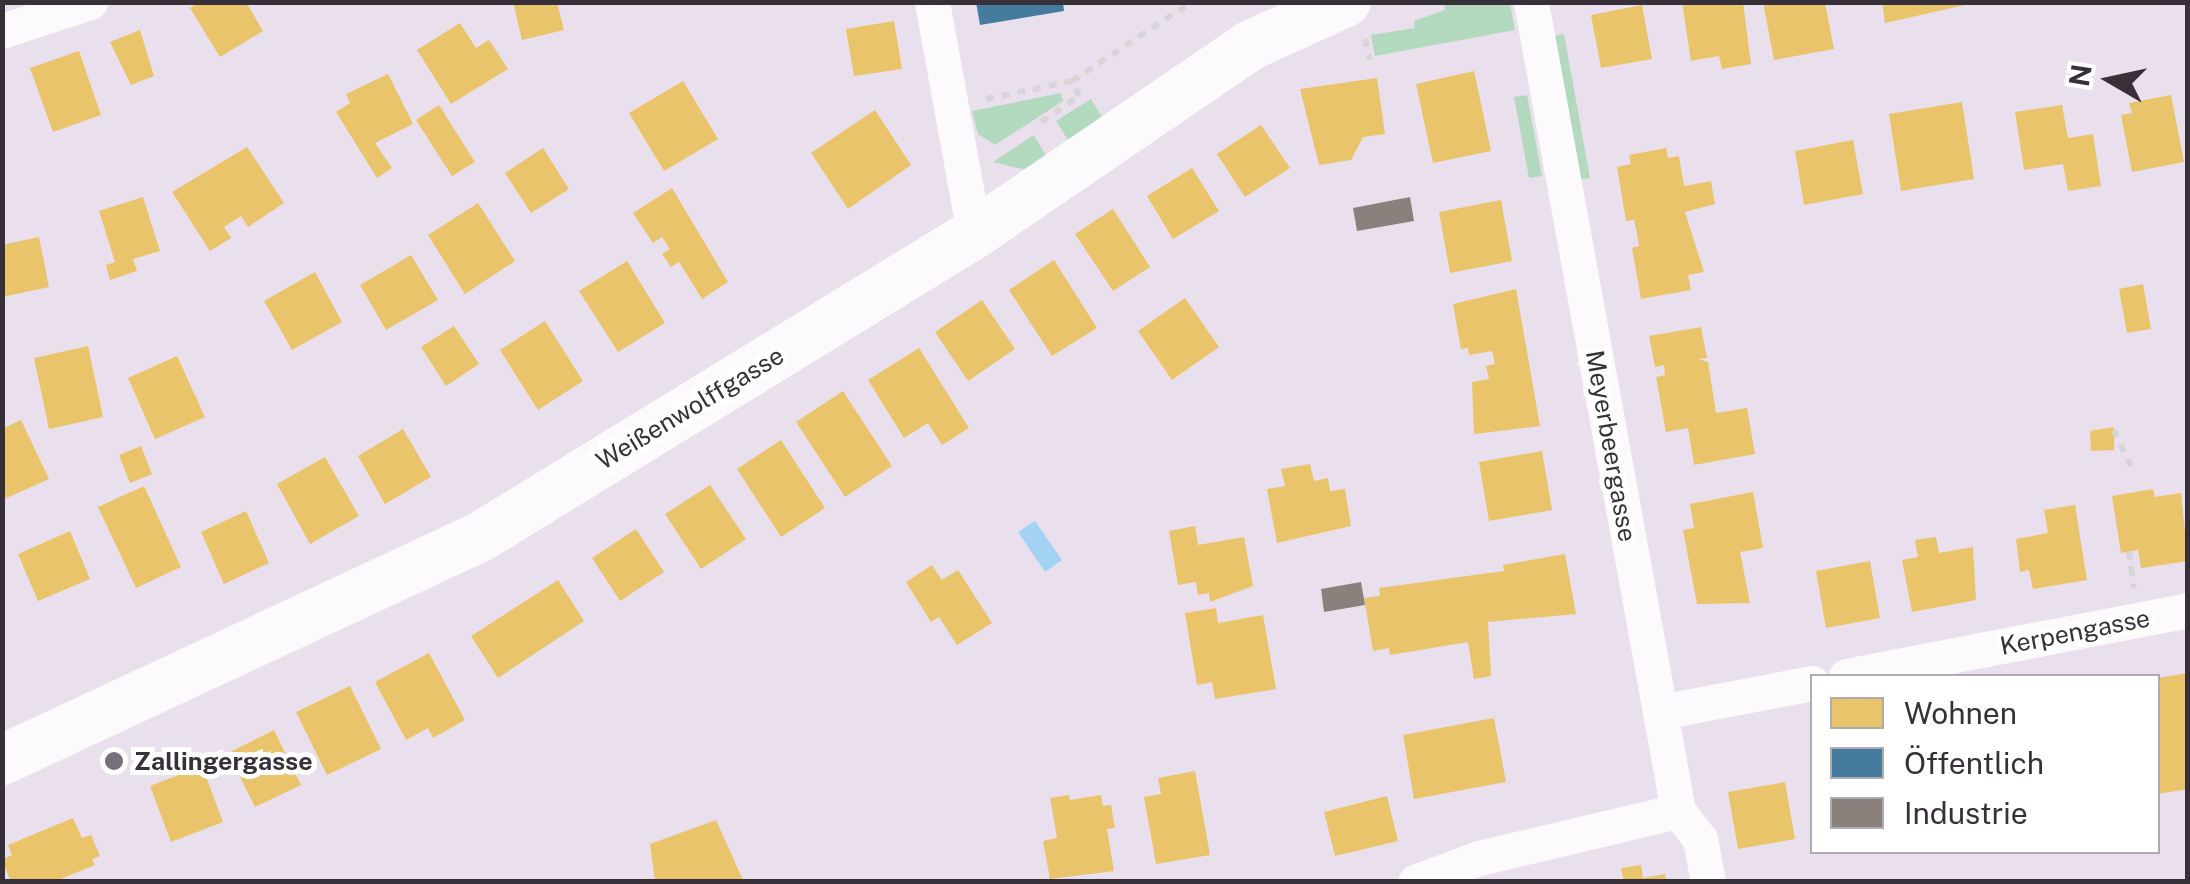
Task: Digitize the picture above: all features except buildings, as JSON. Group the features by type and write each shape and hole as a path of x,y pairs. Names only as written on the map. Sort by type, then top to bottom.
{"street":[{"path":"2,31 90,2"},
{"path":"932,2 974,234"},
{"name":"Meyerbeergasse","path":"1531,2 1678,810 1700,838 1708,882"},
{"name":"Weißenwolffgasse","path":"2,760 480,537 974,234 1252,45 1356,20"},
{"name":"Kerpengasse","path":"1856,674 2188,610"},
{"path":"1660,712 1810,683"},
{"path":"1415,882 1479,858 1678,810"}],"path":[{"path":"965,104 1072,81 1192,2"},
{"path":"1356,20 1370,60"},
{"path":"1041,122 1079,96 1072,81"},
{"path":"2114,430 2134,472"},
{"path":"2132,574 2128,552 2140,620"}],"green space":[{"path":"1444,3 1510,3 1515,30 1375,56 1371,35 1415,28 1414,21 1445,10"},
{"path":"1564,34 1590,178 1579,180 1553,36"},
{"path":"1061,93 1063,101 995,145 978,134 972,111"},
{"path":"1527,95 1542,176 1529,178 1514,97"},
{"path":"1091,99 1106,124 1071,145 1056,121"},
{"path":"1034,135 1049,161 1027,170 993,162"}],"water":[{"path":"1035,521 1062,560 1045,572 1018,532"}],"place":[{"name":"Zallingergasse","path":"114,761"}]}
